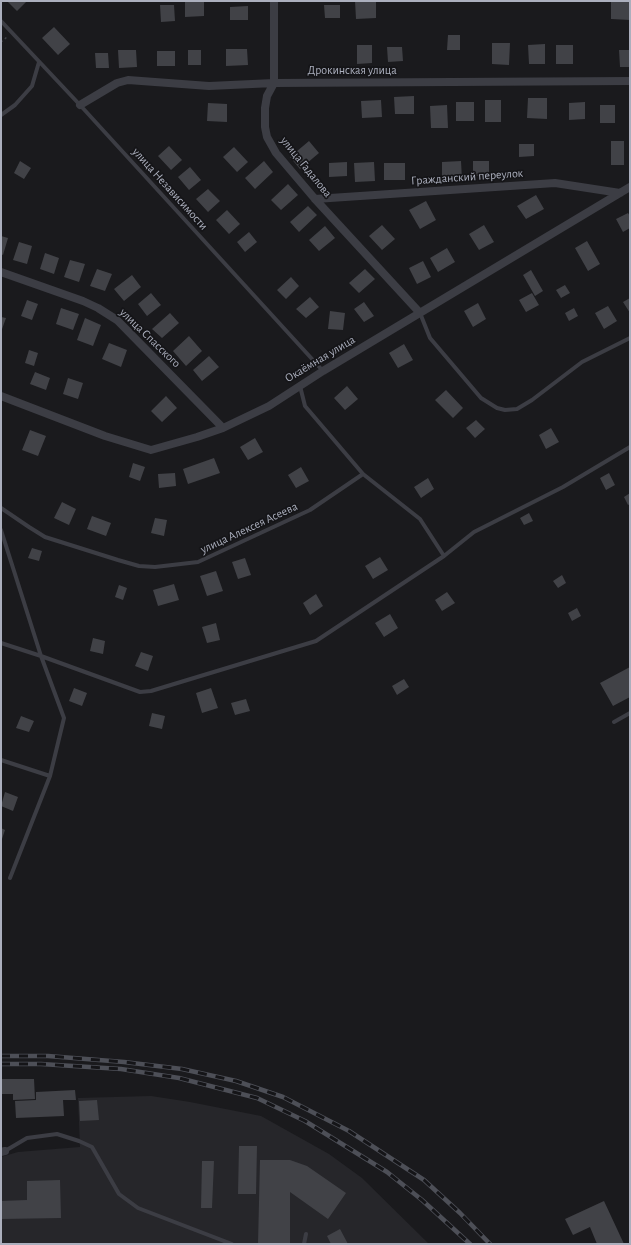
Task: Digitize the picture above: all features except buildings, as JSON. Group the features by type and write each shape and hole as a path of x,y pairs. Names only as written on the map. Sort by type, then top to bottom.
{"street":[{"name":"улица Гадалова","path":"274,1 274,83 267,96 265,108 265,126 267,137 276,152 315,198 420,313"},
{"name":"Дрокинская улица","path":"80,105 117,83 128,80 209,86 274,83 630,81"},
{"name":"Гражданский переулок","path":"315,198 555,183 620,193"},
{"name":"Окаёмная улица","path":"1,396 105,436 151,450 177,444 223,428 269,406 323,371 630,187"},
{"name":"улица Спасского","path":"1,272 83,301 98,308 117,320 223,428"}],"lane":[{"name":"улица Независимости","path":"1,21 80,105 323,371"},
{"path":"1,115 16,105 32,86 39,62"},
{"path":"420,313 430,338 481,398 497,408 505,410 517,409 532,400 582,362 630,338"},
{"path":"300,385 305,406 363,474 420,519 444,556"},
{"path":"1,643 140,692 151,691 316,641 444,556 474,532 563,487 630,447"},
{"name":"улица Алексея Асеева","path":"1,508 46,537 139,566 155,567 198,562 310,510 363,474"},
{"path":"1,530 41,656 64,718 50,776 10,878"},
{"path":"614,722 630,713"},
{"path":"1,760 50,776"},
{"path":"3,1152 27,1138 57,1134 80,1141 92,1147 120,1194 138,1208 232,1244"},
{"path":"304,1244 306,1234"}],"shaded area":[{"path":"151,1096 261,1116 329,1154 362,1178 429,1244 1,1244 1,1157 18,1152 80,1147 78,1098"}],"railway":[{"path":"1,1056 48,1056 124,1062 182,1069 236,1081 283,1097 349,1131 424,1180 460,1213 490,1244"},
{"path":"1,1064 41,1064 121,1069 179,1078 257,1098 305,1121 387,1172 422,1200 470,1244"}]}
